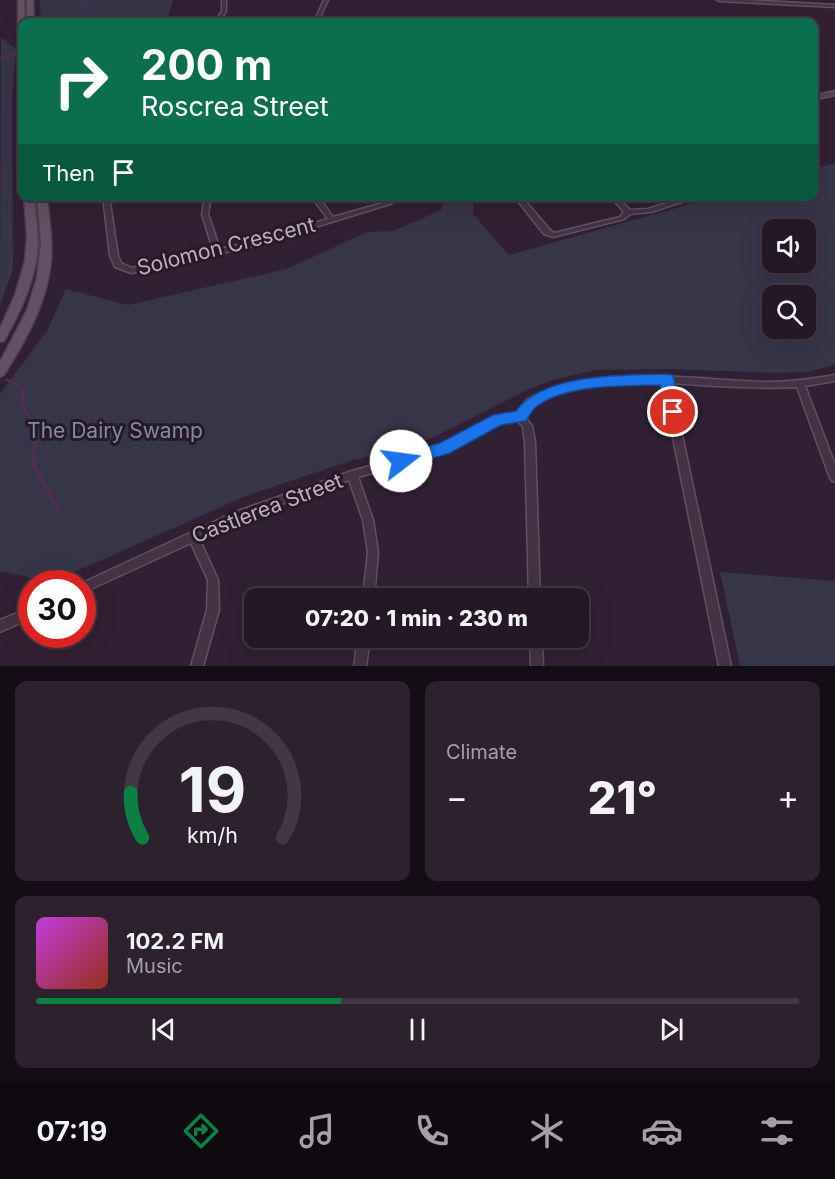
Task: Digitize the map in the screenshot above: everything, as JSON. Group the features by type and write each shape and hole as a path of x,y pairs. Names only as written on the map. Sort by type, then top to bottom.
{"main road":[{"path":"21,0 21,18"},
{"path":"30,0 31,18"},
{"path":"0,338 14,310 29,268 32,239 29,201"},
{"path":"0,372 27,323 41,286 46,242 42,201"}],"street":[{"path":"220,18 224,11 224,0"},
{"path":"318,18 326,0"},
{"path":"719,0 835,6"},
{"path":"818,97 835,93"},
{"name":"Solomon Crescent","path":"107,201 114,256 122,268 131,271 251,244 391,201"},
{"path":"207,201 206,214 217,252"},
{"path":"318,201 332,220"},
{"path":"521,201 547,232 553,235 622,218 628,212 648,211 681,201"},
{"path":"617,201 628,212"},
{"path":"534,588 530,442 528,426 520,417 533,401 566,388 596,381 666,379 800,384 835,378"},
{"path":"666,379 725,666"},
{"path":"800,384 835,478"},
{"name":"Castlerea Street","path":"96,581 239,515 352,475 444,449 490,423 520,417"},
{"path":"352,475 368,520 373,552 370,588"},
{"path":"193,536 213,580 213,610 197,666"},
{"path":"0,626 18,618"},
{"path":"360,666 363,648"},
{"path":"536,648 537,666"}],"green space":[{"path":"40,0 173,0 167,18 41,18"},
{"path":"1,37 16,49 12,98 13,269 0,305"},
{"name":"The Dairy Swamp","path":"835,163 835,365 806,372 775,373 666,369 595,370 553,380 529,389 436,436 407,448 350,461 246,496 79,570 18,570 18,575 0,571 0,394 47,331 66,289 128,305 287,269 367,232 394,231 441,210 446,201 474,201 473,214 509,255 702,201 818,201 818,168"},
{"path":"720,572 835,581 835,666 740,666"}],"waterway":[{"path":"72,18 90,0"},
{"path":"0,58 16,55"},
{"path":"7,380 23,387 22,407 37,426 36,437"},
{"path":"36,435 33,463 59,512"}],"route":[{"path":"401,461 444,449 498,419 520,417 530,403 545,395 596,381 666,379 673,412"}]}
